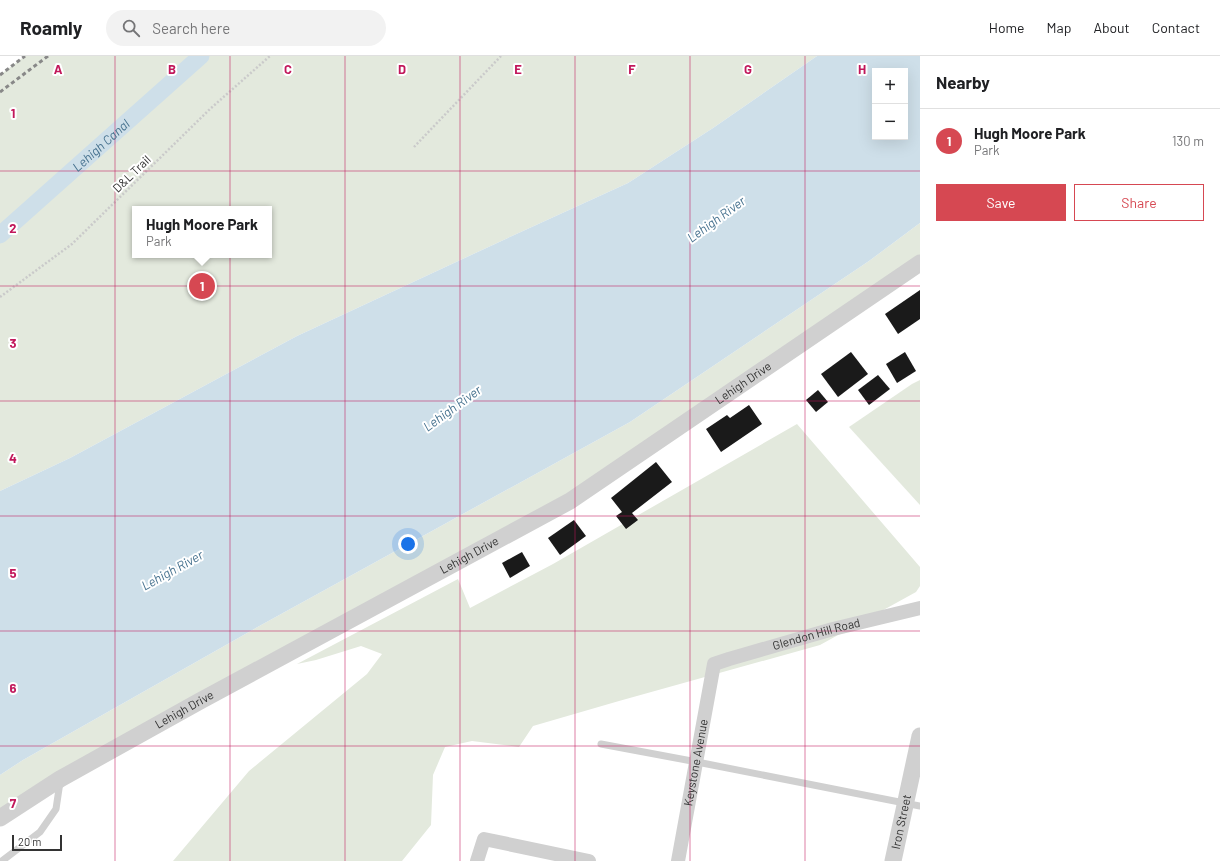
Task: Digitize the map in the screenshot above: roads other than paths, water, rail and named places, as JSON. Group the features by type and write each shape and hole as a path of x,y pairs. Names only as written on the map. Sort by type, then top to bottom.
{"street":[{"name":"Lehigh Drive","path":"0,818 60,779 200,701 570,501 920,263"},
{"name":"Glendon Hill Road","path":"714,664 834,629 920,608"},
{"name":"Keystone Avenue","path":"678,861 714,664"},
{"name":"Iron Street","path":"893,861 912,805 920,736"},
{"path":"477,861 484,839 589,861"}],"lane":[{"path":"601,744 912,805"},
{"path":"2,861 40,832 56,809 60,779"}],"water":[{"name":"Lehigh River","path":"817,56 920,56 920,223 869,261 630,422 263,624 23,760 0,775 0,491 70,458 297,336 628,183 713,128"}],"waterway":[{"name":"Lehigh Canal","path":"0,235 201,56"}],"railway":[{"path":"0,75 25,56"},
{"path":"0,92 48,56"}],"place":[{"name":"Hugh Moore Park","path":"202,286"}]}
